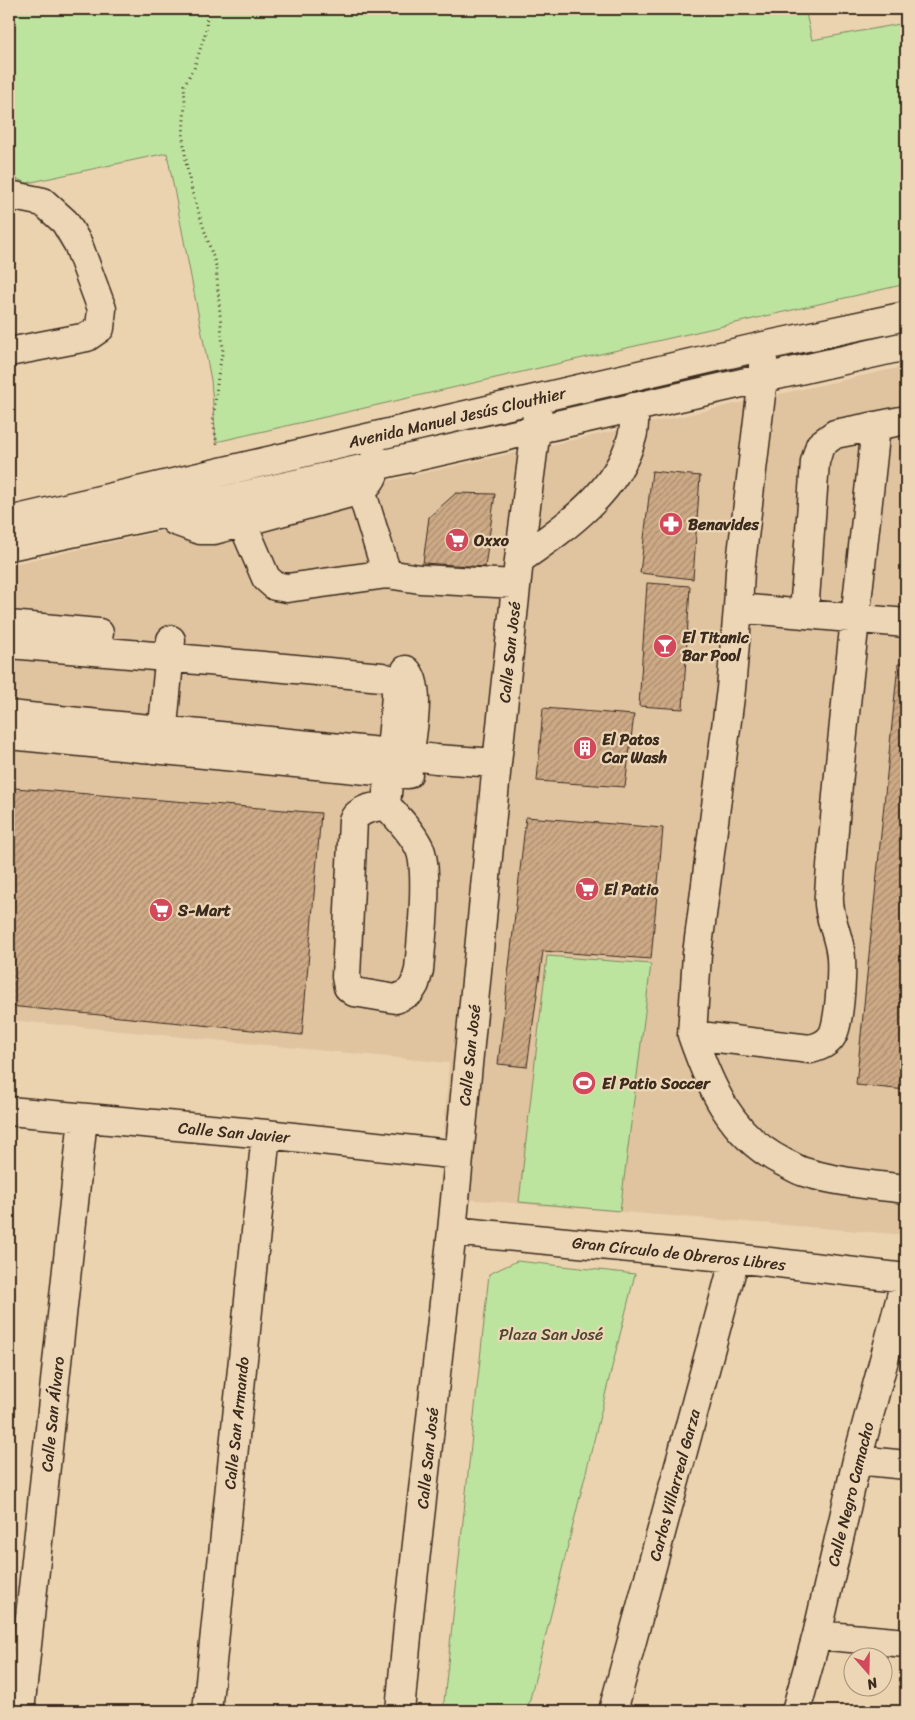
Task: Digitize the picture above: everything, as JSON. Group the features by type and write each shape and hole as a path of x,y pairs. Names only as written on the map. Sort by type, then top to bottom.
{"street":[{"path":"9,195 43,202 65,222 78,244 102,309 100,328 87,337 9,352"},
{"name":"Avenida Manuel Jesús Clouthier","path":"9,521 764,346 906,316"},
{"path":"764,346 763,378 740,571 731,689 697,954 692,1035 703,1067 722,1106 745,1136 769,1155 802,1171 842,1181 906,1189"},
{"name":"Avenida Manuel Jesús Clouthier","path":"9,546 171,512 906,346"},
{"name":"Calle San José","path":"400,1711 452,1231 518,572 536,429 538,398"},
{"path":"242,522 266,578 276,586 287,588 387,574 420,579 518,572 596,498 614,477 627,453 633,435 634,406"},
{"path":"804,613 817,452 820,445 835,434 906,420"},
{"path":"692,1035 810,1049 826,1043 836,1027 841,952 828,904 833,831 876,426"},
{"path":"164,485 175,521 200,530 214,530 361,490 368,484 375,472 373,437"},
{"path":"361,490 387,574"},
{"path":"738,608 906,623"},
{"path":"9,625 163,648"},
{"path":"9,644 163,648 356,657 395,663 409,672 414,687 415,708 395,775 366,809 356,814 353,820 346,977 348,987 354,992 396,999 410,992 416,984 420,970 424,874 420,849 410,831 395,775"},
{"path":"153,739 163,648"},
{"path":"9,715 153,739 395,775 436,759 497,773"},
{"path":"9,735 153,739"},
{"name":"Calle San Javier","path":"9,1111 266,1134 459,1155"},
{"name":"Calle San Álvaro","path":"20,1711 83,1118"},
{"name":"Calle San Armando","path":"207,1711 266,1134"},
{"name":"Gran Círculo de Obreros Libres","path":"452,1231 735,1258 906,1278"},
{"name":"Carlos Villarreal Garza","path":"613,1711 735,1258"},
{"name":"Calle Negro Camacho","path":"796,1711 817,1635 857,1460 906,1278"},
{"path":"857,1460 906,1465"},
{"path":"817,1635 906,1643"}],"path":[{"path":"207,9 206,31 194,68 184,85 183,138 187,169 193,194 216,266 223,349 213,421 222,472"}],"shaded area":[{"path":"906,366 906,1235 439,1197 449,1063 9,1020 9,565"}],"green space":[{"path":"9,9 805,9 812,40 900,24 899,9 906,9 906,284 216,442 211,380 167,153 27,183 9,176"},
{"name":"El Patio Soccer","path":"547,956 651,964 620,1211 519,1202"},
{"name":"Plaza San José","path":"517,1261 635,1274 527,1711 443,1711 489,1274"}],"building":[{"name":"Benavides","path":"652,471 700,476 693,579 640,573"},
{"name":"Oxxo","path":"456,493 495,494 485,567 423,563 429,517"},
{"name":"El Titanic Bar Pool","path":"647,583 690,586 683,709 639,706"},
{"path":"898,664 906,664 906,1090 856,1085"},
{"name":"El Patos Car Wash","path":"543,708 634,715 625,787 537,781"},
{"name":"S-Mart","path":"15,788 321,813 302,1035 9,1006 9,792"},
{"name":"El Patio","path":"526,817 663,828 651,959 543,951 527,1067 498,1064"}],"place":[{"name":"Benavides","path":"671,524"},
{"name":"Oxxo","path":"457,540"},
{"name":"El Titanic Bar Pool","path":"665,646"},
{"name":"El Patos Car Wash","path":"585,748"},
{"name":"El Patio","path":"587,889"},
{"name":"S-Mart","path":"161,910"},
{"name":"El Patio Soccer","path":"584,1083"}]}
